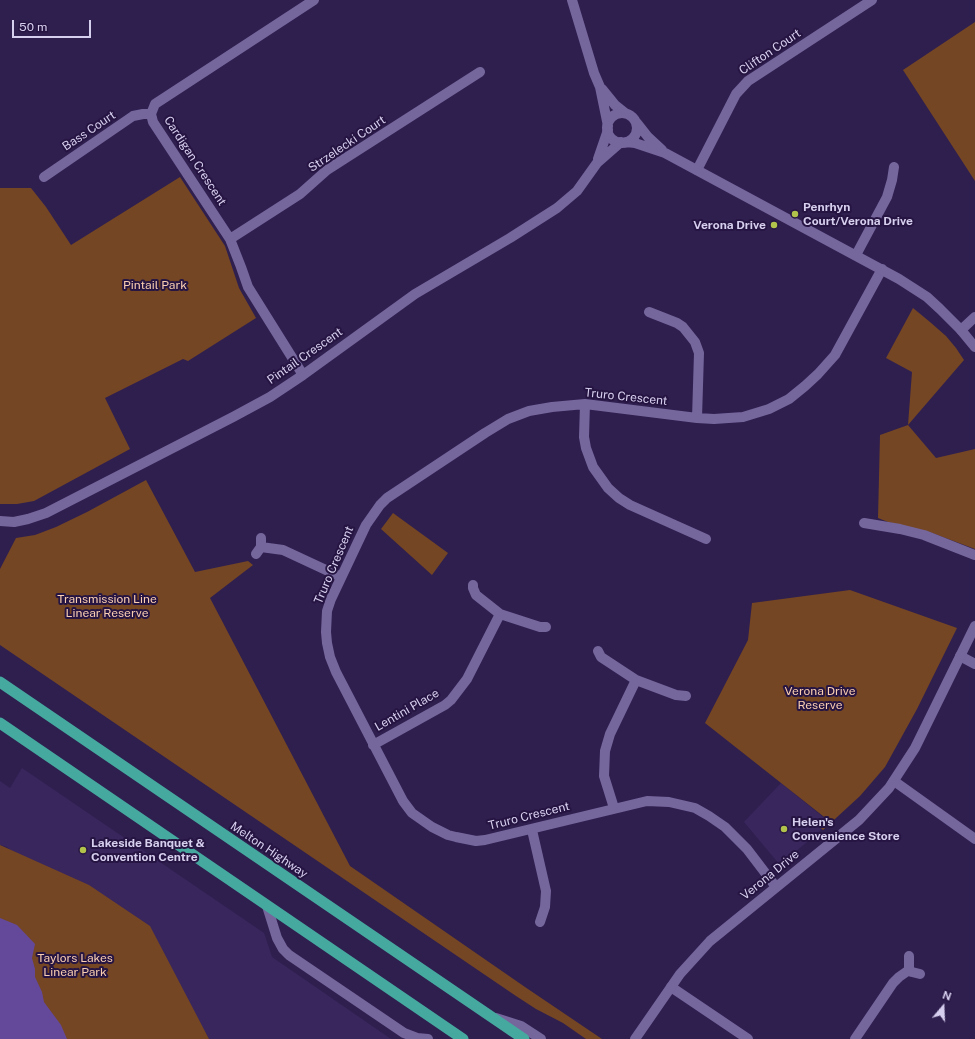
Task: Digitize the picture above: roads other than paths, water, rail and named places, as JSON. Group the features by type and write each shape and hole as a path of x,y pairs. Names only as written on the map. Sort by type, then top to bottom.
{"highway":[{"name":"Melton Highway","path":"0,682 524,1039"},
{"path":"0,723 464,1039"}],"street":[{"name":"Cardigan Crescent","path":"304,375 248,288 242,267 230,240 153,122 151,114 155,104 314,0"},
{"path":"572,0 594,73 600,87 608,128 613,139 635,143 665,153 856,255 912,287 940,308 975,347"},
{"name":"Clifton Court","path":"697,170 736,94 748,81 872,0"},
{"name":"Strzelecki Court","path":"230,240 300,194 327,170 480,72"},
{"path":"600,87 615,106 632,117 648,137 665,153"},
{"path":"608,128 611,118 617,114 625,113"},
{"name":"Bass Court","path":"44,177 133,116 151,114"},
{"path":"623,142 634,137 637,123"},
{"name":"Pintail Crescent","path":"597,163 608,128"},
{"name":"Pintail Crescent","path":"0,521 14,522 46,513 253,407 304,375 415,294 510,238 557,208 576,191 597,163 623,142"},
{"path":"856,255 887,197 894,168"},
{"name":"Truro Crescent","path":"776,887 740,841 725,827 702,812 680,804 647,801 614,808 532,830 476,841 448,835 420,820 412,813 403,801 336,672 330,657 327,643 327,611 341,577 374,511 387,498 485,433 518,414 540,409 585,404 698,418 725,419 756,414 769,409 788,399 805,386 818,374 835,354 882,270"},
{"path":"649,312 683,326 695,342 699,353 698,418"},
{"path":"961,330 975,317"},
{"path":"585,404 584,437 586,448 593,467 608,488 630,505 706,539"},
{"path":"864,523 924,535 975,555"},
{"path":"260,546 283,550 341,577"},
{"path":"473,585 476,595 500,614 540,627 546,627"},
{"name":"Lentini Place","path":"373,745 445,705 451,700 467,680 500,614"},
{"name":"Verona Drive","path":"635,1039 689,963 710,941 859,820 876,803 894,781 917,745 975,626"},
{"path":"598,651 601,657 636,680 676,695 686,696"},
{"path":"960,656 975,664"},
{"path":"614,808 604,776 605,751 610,734 636,680"},
{"path":"894,781 975,838"},
{"path":"532,830 546,891 540,922"},
{"path":"267,906 277,938 286,952 412,1038 428,1039"},
{"path":"909,956 909,970"},
{"path":"909,970 920,974"},
{"path":"855,1039 893,983 899,976 909,970"},
{"path":"671,987 748,1039"},
{"path":"491,1016 521,1026 541,1039"}],"place":[{"name":"Penrhyn Court/Verona Drive","path":"795,214"},
{"name":"Verona Drive","path":"774,225"},
{"name":"Helen's Convenience Store","path":"784,829"},
{"name":"Lakeside Banquet & Convention Centre","path":"83,850"}],"park label":[{"name":"Pintail Park","path":"155,285"},
{"name":"Transmission Line Linear Reserve","path":"107,606"},
{"name":"Verona Drive Reserve","path":"820,698"},
{"name":"Taylors Lakes Linear Park","path":"75,965"}]}
